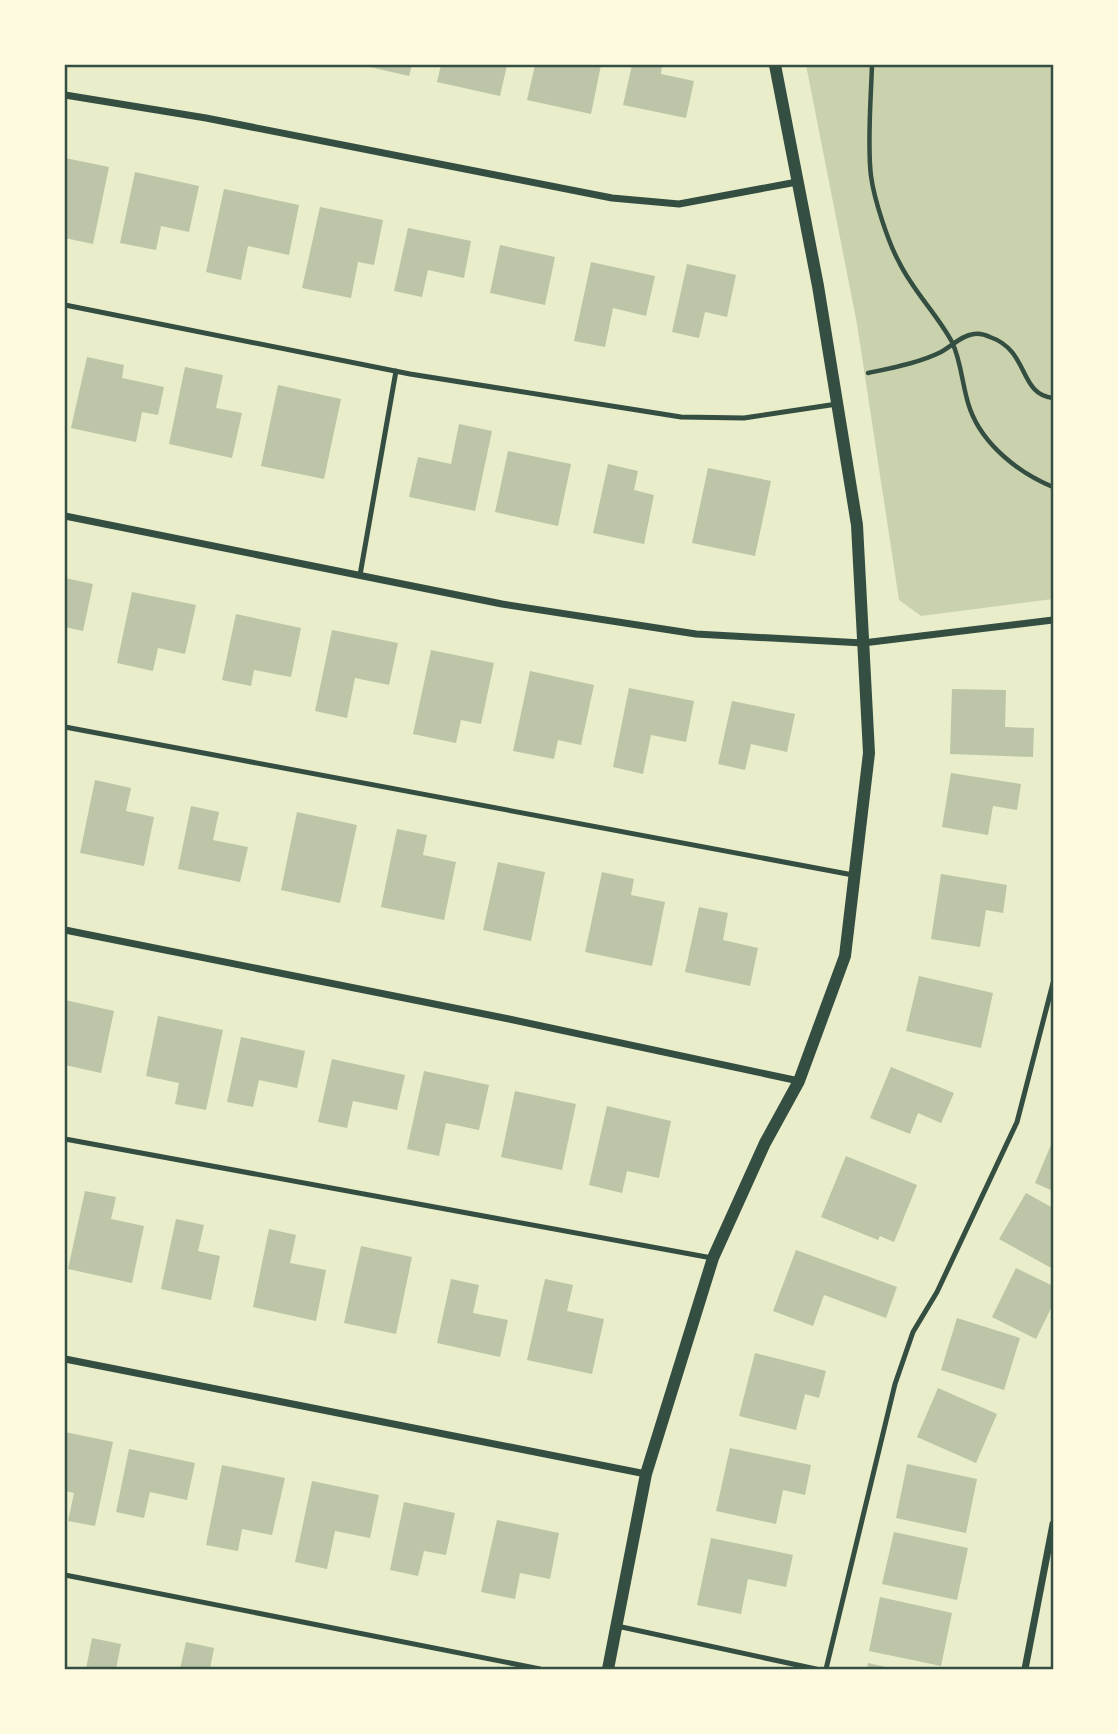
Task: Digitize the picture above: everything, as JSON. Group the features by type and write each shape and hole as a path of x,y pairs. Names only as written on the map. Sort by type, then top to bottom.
{"street":[{"path":"608,1669 646,1474 713,1258 765,1143 799,1081 845,956 869,753 857,525 818,286 775,65"},
{"path":"65,95 206,118 612,198 679,204 797,182"},
{"path":"65,516 502,604 696,634 863,643 1053,620"},
{"path":"65,930 482,1013 799,1081"},
{"path":"65,1359 646,1474"},
{"path":"1025,1669 1053,1524"}],"lane":[{"path":"65,305 396,371 681,417 744,418 837,404"},
{"path":"360,575 396,371"},
{"path":"65,727 855,876"},
{"path":"826,1669 895,1384 913,1332 937,1292 1017,1122 1053,983"},
{"path":"65,1139 713,1258"},
{"path":"65,1575 540,1669"},
{"path":"617,1626 816,1669"}],"path":[{"path":"872,65 871,176 878,205 899,262 953,344 970,409 979,425 997,449 1019,469 1053,487"},
{"path":"867,373 940,352 974,333 996,339 1014,353 1021,362 1029,383 1036,391 1053,398"}],"green space":[{"path":"806,65 1053,65 1053,599 921,616 899,600 857,324"}],"building":[{"path":"361,65 412,65 409,76"},
{"path":"441,65 507,65 500,96 437,82"},
{"path":"535,65 601,65 591,114 527,100"},
{"path":"632,65 662,65 661,74 694,81 686,118 623,105"},
{"path":"65,158 109,167 93,244 65,238"},
{"path":"135,172 199,186 189,232 161,226 156,250 120,243"},
{"path":"224,189 299,205 289,255 248,246 241,280 206,272"},
{"path":"320,207 383,220 374,265 358,262 351,298 302,288"},
{"path":"408,228 471,241 464,278 428,270 422,297 394,291"},
{"path":"500,245 555,257 545,305 490,293"},
{"path":"591,262 655,276 646,316 613,308 605,347 574,341"},
{"path":"687,264 736,275 727,317 705,312 699,338 672,332"},
{"path":"87,357 124,365 122,378 164,387 158,415 142,412 136,442 71,428"},
{"path":"185,367 223,375 216,408 242,413 232,458 169,444"},
{"path":"278,385 341,399 324,479 261,466"},
{"path":"459,424 492,431 475,511 409,497 418,457 451,464"},
{"path":"508,451 571,464 558,526 495,512"},
{"path":"608,464 638,471 634,490 654,495 644,544 593,533"},
{"path":"708,468 771,481 755,556 692,543"},
{"path":"65,578 93,584 83,631 65,627"},
{"path":"132,592 196,605 185,654 158,648 153,671 117,663"},
{"path":"236,614 301,628 291,677 254,670 251,686 222,680"},
{"path":"332,630 398,643 389,685 355,678 347,718 315,711"},
{"path":"431,650 494,663 481,724 461,720 456,743 413,734"},
{"path":"530,671 594,685 581,745 558,740 554,759 513,751"},
{"path":"629,688 694,701 686,742 651,735 643,774 613,767"},
{"path":"952,689 1006,690 1005,727 1034,728 1033,757 950,754"},
{"path":"732,701 795,714 787,752 751,744 745,770 718,764"},
{"path":"951,773 1021,784 1017,810 993,806 988,835 942,827"},
{"path":"95,780 131,788 126,811 154,817 144,866 80,853"},
{"path":"191,806 219,812 213,840 248,847 240,882 178,869"},
{"path":"297,812 357,825 340,903 281,890"},
{"path":"397,829 427,835 423,855 456,862 444,920 381,907"},
{"path":"498,862 545,872 531,941 483,930"},
{"path":"602,872 634,879 631,895 665,902 652,966 585,952"},
{"path":"941,874 1007,885 1003,913 986,910 980,947 931,939"},
{"path":"699,907 728,913 723,940 758,948 750,986 685,972"},
{"path":"919,976 993,993 981,1048 906,1031"},
{"path":"65,1000 114,1011 101,1073 65,1065"},
{"path":"158,1016 223,1030 206,1110 175,1104 179,1083 146,1076"},
{"path":"241,1037 305,1051 297,1088 259,1080 253,1107 227,1102"},
{"path":"332,1059 405,1075 397,1110 353,1101 347,1128 318,1122"},
{"path":"891,1067 954,1093 941,1123 918,1113 910,1134 870,1118"},
{"path":"424,1071 489,1085 479,1130 446,1123 439,1156 407,1149"},
{"path":"515,1091 576,1104 562,1170 501,1157"},
{"path":"607,1106 671,1121 659,1178 627,1171 622,1193 589,1185"},
{"path":"1053,1140 1053,1191 1035,1183"},
{"path":"846,1156 917,1185 894,1242 880,1236 878,1240 821,1217"},
{"path":"85,1191 116,1197 111,1219 144,1226 132,1283 68,1269"},
{"path":"1026,1193 1053,1208 1053,1269 999,1239"},
{"path":"176,1219 204,1225 198,1251 220,1256 211,1300 161,1289"},
{"path":"269,1229 296,1235 290,1263 326,1270 316,1321 253,1307"},
{"path":"361,1246 412,1257 396,1334 344,1323"},
{"path":"796,1250 897,1287 886,1318 824,1295 813,1326 773,1311"},
{"path":"1016,1268 1053,1286 1053,1304 1036,1339 992,1317"},
{"path":"451,1279 479,1285 473,1313 508,1320 500,1357 437,1343"},
{"path":"545,1279 573,1285 567,1311 604,1319 592,1374 527,1360"},
{"path":"957,1318 1020,1338 1004,1390 941,1370"},
{"path":"755,1353 826,1371 819,1398 805,1394 796,1430 739,1416"},
{"path":"938,1388 997,1414 976,1463 917,1437"},
{"path":"65,1432 113,1442 95,1526 68,1521 74,1493 65,1491"},
{"path":"730,1448 811,1465 805,1495 783,1490 776,1524 716,1511"},
{"path":"129,1449 195,1463 187,1500 150,1492 144,1518 116,1512"},
{"path":"907,1464 977,1479 966,1533 896,1518"},
{"path":"222,1465 285,1478 272,1535 242,1529 238,1551 206,1545"},
{"path":"312,1481 379,1495 370,1538 335,1531 327,1569 295,1562"},
{"path":"404,1502 455,1513 446,1555 424,1551 418,1576 390,1570"},
{"path":"497,1520 559,1533 550,1579 520,1573 515,1599 481,1592"},
{"path":"894,1532 968,1548 957,1600 882,1584"},
{"path":"711,1538 793,1555 786,1587 748,1579 741,1614 697,1605"},
{"path":"880,1597 952,1613 941,1666 869,1651"},
{"path":"92,1638 121,1644 116,1669 86,1669"},
{"path":"186,1642 214,1648 210,1669 180,1669"},
{"path":"868,1663 890,1668 890,1669 867,1669"}]}
